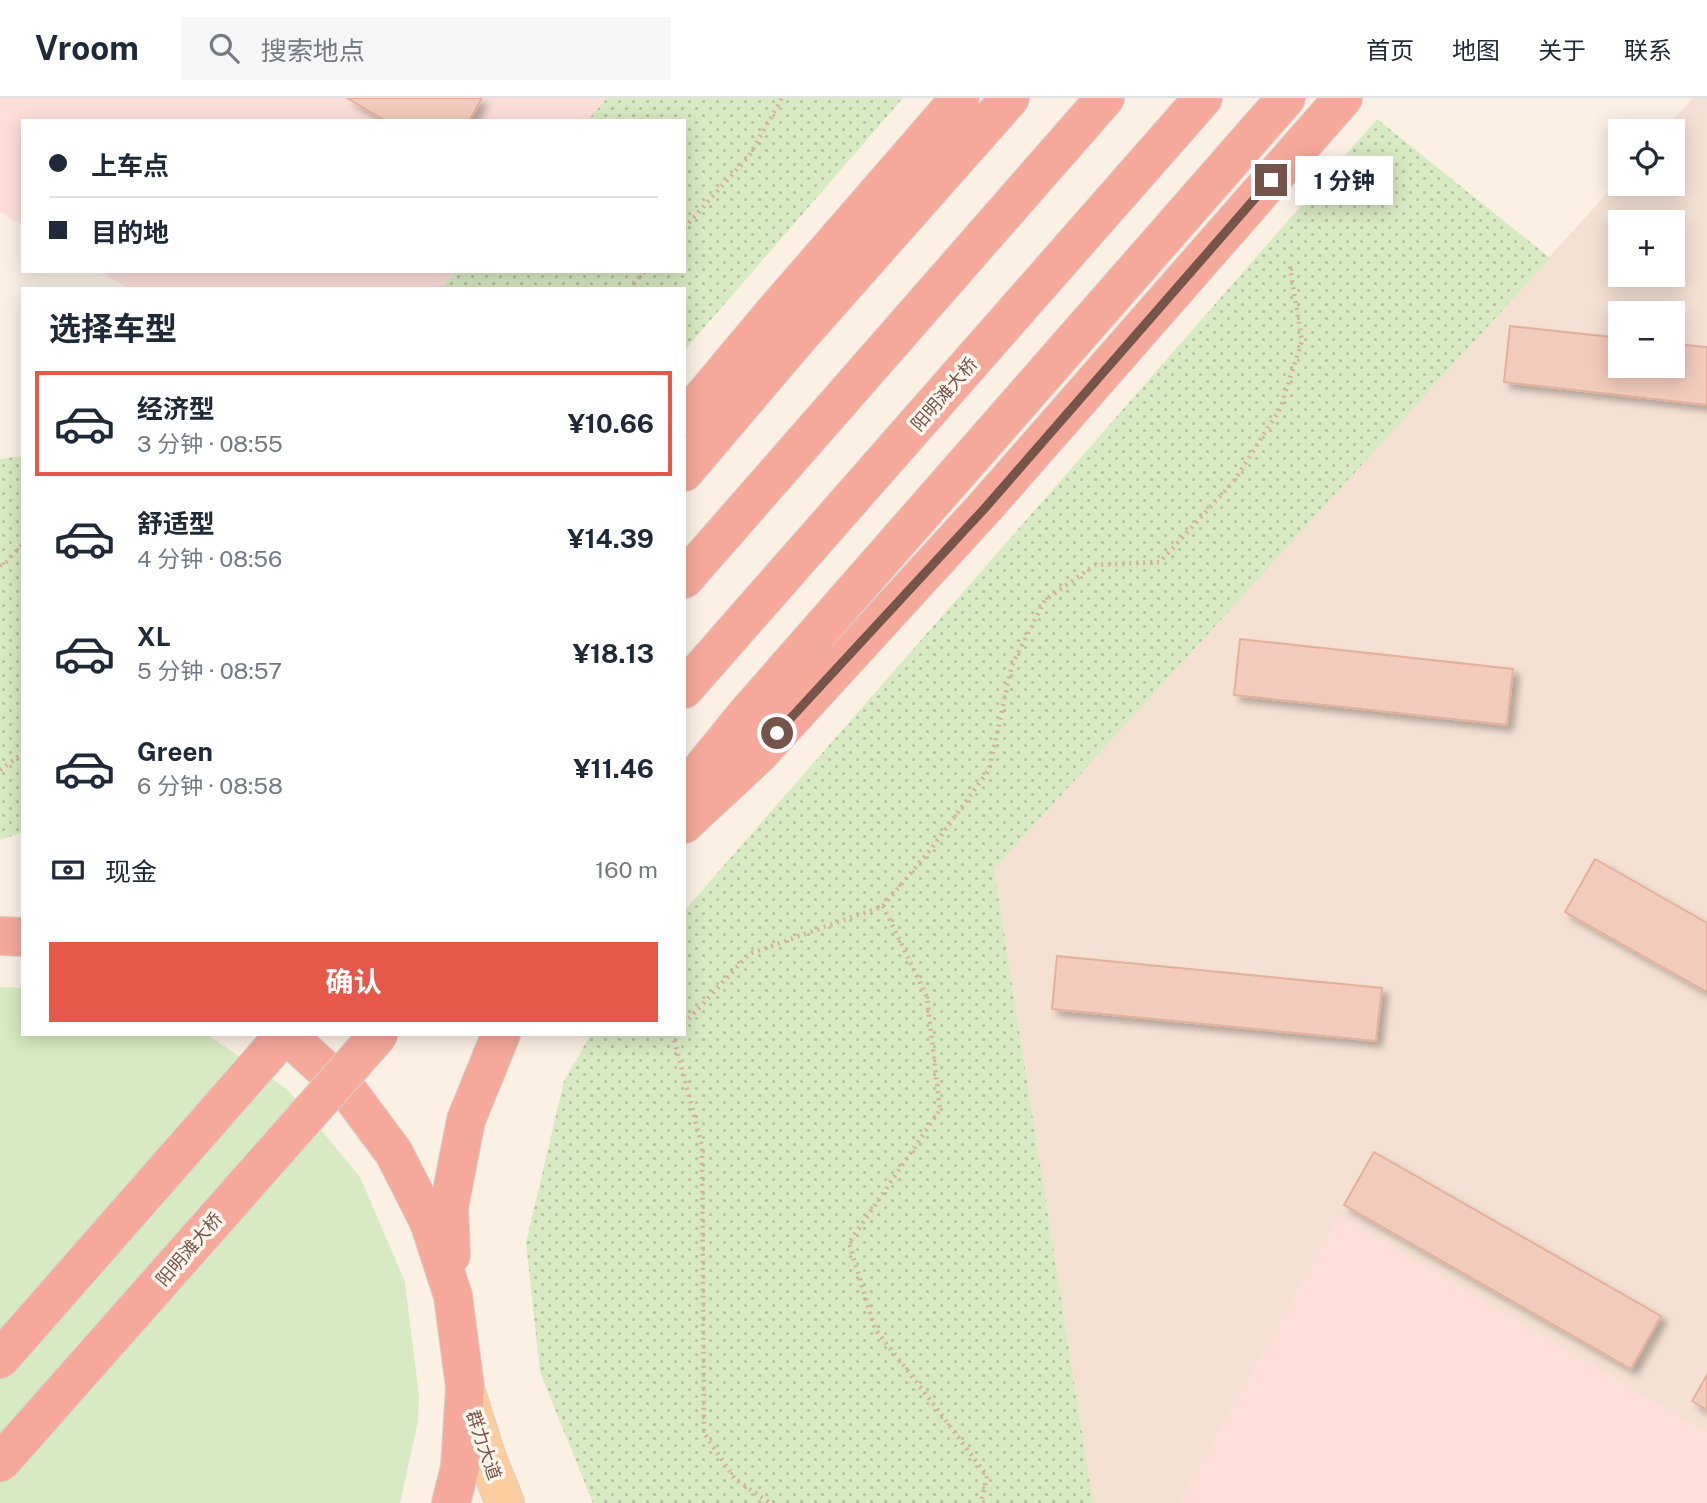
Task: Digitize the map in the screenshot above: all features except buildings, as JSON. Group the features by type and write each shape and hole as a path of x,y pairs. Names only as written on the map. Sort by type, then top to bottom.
{"highway":[{"path":"686,418 960,98"},
{"path":"686,470 796,340 1010,98"},
{"path":"686,577 1105,98"},
{"name":"阳明滩大桥","path":"686,687 1203,98"},
{"path":"686,789 744,717 1286,98"},
{"path":"686,822 758,754 985,508 1343,98"},
{"path":"0,1359 284,1036"},
{"path":"288,1036 348,1091 394,1153 429,1222 453,1296"},
{"name":"阳明滩大桥","path":"0,1463 377,1036"},
{"path":"452,1503 460,1467 465,1387 453,1296 449,1208 466,1120 500,1036"}],"main road":[{"name":"群力大道","path":"465,1387 487,1458 505,1503"}],"path":[{"path":"686,226 749,156 782,98"},
{"path":"686,1022 749,954 883,906 931,849 989,770 1012,666 1045,600 1095,565 1160,562 1234,481 1280,409 1302,341 1289,262"},
{"path":"631,287 643,273"},
{"path":"0,566 21,546"},
{"path":"0,770 21,754"},
{"path":"883,906 927,997 940,1110 849,1243 875,1329 987,1476 981,1503"},
{"path":"673,1036 702,1146 704,1433 735,1479 769,1503"}],"shaded area":[{"path":"0,98 607,98 589,119 21,119 21,225 0,212"},
{"path":"1693,98 1707,98 1707,1434 1340,1216 1180,1503 1093,1503 994,869 1608,192 1608,196 1685,196 1685,119 1674,119"},
{"path":"103,273 454,273 443,287 126,287"},
{"path":"1340,1216 1707,1434 1707,1503 1180,1503"}],"green space":[{"path":"607,98 903,98 686,349 686,287 443,287 454,273 686,273 686,119 589,119"},
{"path":"1377,119 1550,258 994,869 1093,1503 593,1503 540,1372 526,1243 564,1081 590,1036 686,1036 686,909"},
{"path":"21,456 21,833 0,840 0,459"},
{"path":"0,987 21,988 21,1036 209,1036 287,1089 360,1177 405,1282 419,1395 418,1421 400,1503 0,1503"}],"route":[{"path":"777,733 985,508 1271,180"}]}
